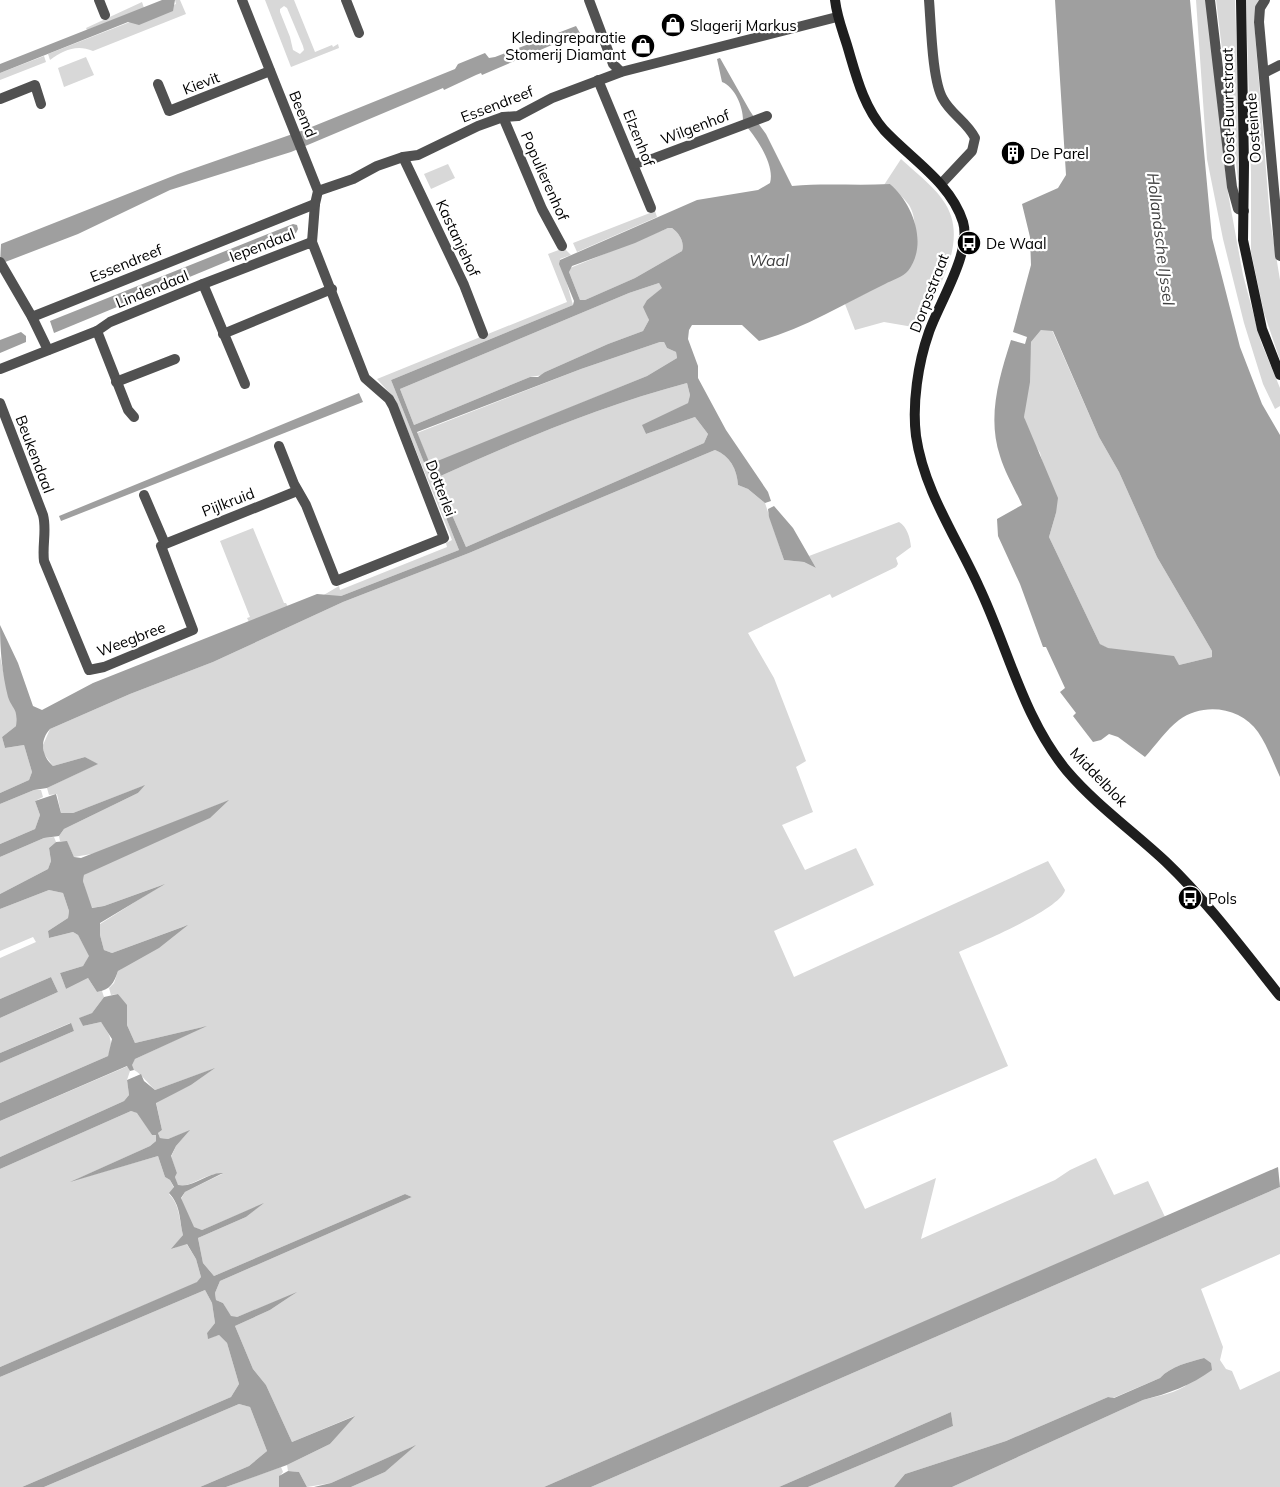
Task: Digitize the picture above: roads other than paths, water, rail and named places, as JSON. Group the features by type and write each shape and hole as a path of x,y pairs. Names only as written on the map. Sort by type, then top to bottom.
{"street":[{"path":"99,0 105,15"},
{"name":"Beemd","path":"242,0 318,191"},
{"path":"346,0 359,33"},
{"path":"589,0 614,64 621,72"},
{"name":"Dorpsstraat","path":"835,0 837,17 871,113 906,152 941,184 956,206 964,226 964,245 928,334 918,389 916,436 929,483 955,540"},
{"path":"929,0 938,83 943,99 970,128 975,138 972,151 941,184"},
{"path":"1210,0 1232,187 1235,205 1238,209 1244,211"},
{"name":"Oost Buurtstraat","path":"1241,0 1243,240 1262,329 1280,375"},
{"name":"Oosteinde","path":"1265,0 1260,8 1259,22 1277,205 1280,256"},
{"name":"Essendreef","path":"318,191 403,157 418,155 478,126 503,117 518,116 552,98 621,72 837,17"},
{"path":"1264,73 1280,65"},
{"name":"Kievit","path":"158,84 169,111 270,71"},
{"name":"Elzenhof","path":"598,80 651,208"},
{"path":"0,99 35,85 41,104"},
{"name":"Wilgenhof","path":"634,164 767,116"},
{"name":"Populierenhof","path":"503,117 542,209 562,246"},
{"name":"Kastanjehof","path":"403,157 464,285 483,334"},
{"path":"312,242 314,204 318,191"},
{"name":"Essendreef","path":"32,317 314,204"},
{"name":"Iependaal","path":"203,284 312,242 332,289 365,378"},
{"path":"1,264 32,317 48,350"},
{"name":"Lindendaal","path":"97,331 110,322 203,284 245,384"},
{"path":"223,334 332,289"},
{"path":"0,369 97,331 128,410 134,417"},
{"path":"116,382 175,359"},
{"name":"Dotterlei","path":"297,491 306,505 336,581 444,538 393,406 389,399 365,378"},
{"name":"Beukendaal","path":"0,403 43,515"},
{"path":"279,446 297,491"},
{"name":"Pijlkruid","path":"168,543 297,491"},
{"name":"Weegbree","path":"43,515 46,526 42,547 44,561 89,670 104,667 193,630 161,546 168,543 144,495"},
{"name":"Middelblok","path":"955,540 980,587 1026,703 1043,736 1067,771 1186,882 1280,996"}],"water":[{"path":"162,0 175,0 173,11 139,25 128,22 0,73 0,64"},
{"name":"Hollandsche IJssel","path":"1055,0 1190,0 1212,238 1240,347 1262,404 1280,435 1280,777 1258,732 1242,717 1232,712 1210,709 1189,714 1174,724 1145,757 1118,737 1109,734 1101,740 1093,742 1073,716 1076,713 1060,692 1065,688 1046,647 1043,647 1020,584 998,536 997,519 1022,505 1002,462 996,441 995,412 1002,369 1011,340 1025,344 1027,337 1013,332 1031,265 1030,237 1022,204 1058,188 1066,175","holes":["1041,330 1053,331 1099,437 1119,472 1157,557 1212,651 1212,657 1179,665 1174,656 1108,648 1100,644 1049,537 1058,498 1024,417 1030,382 1031,342"]},
{"path":"576,26 580,33 482,75 481,73 444,90 443,88 291,152 170,190 78,234 0,264 1,244 178,174 304,130 455,69 458,64 485,53 489,58 495,57"},
{"path":"720,58 754,117 743,120 742,109 737,98 731,88 722,82 717,59"},
{"name":"Waal","path":"758,123 766,134 792,186 890,184 898,192 911,212 917,236 914,260 906,273 823,316 791,330 759,341 742,325 692,325 689,330 688,339 698,366 698,378 726,430 768,492 771,501 765,503 748,489 738,485 736,474 729,459 715,450 469,553 343,602 213,662 130,694 50,729 44,738 43,748 46,758 53,766 85,757 98,764 47,788 34,790 0,804 0,793 29,780 32,772 24,745 5,748 2,737 16,726 16,712 8,697 4,679 0,625 18,663 33,706 42,710 93,683 317,594 341,596 459,550 391,380 573,305 574,301 559,264 560,260 697,200 758,190 770,183 771,176 768,161 747,127","holes":["668,228 672,228 681,238 683,248 682,251 635,278 585,300 580,300 569,272 572,266 635,243","659,283 662,288 647,300 643,307 649,320 643,331 608,344 545,372 538,377 530,377 414,425 400,389 629,293","660,342 664,342 667,348 676,352 677,358 647,376 430,464 417,432 581,369","687,383 690,395 688,403 642,425 646,434 695,417 708,434 704,443 466,547 436,478 560,425 655,392"]},
{"path":"293,224 297,225 296,233 54,333 50,321"},
{"path":"21,332 26,336 26,342 0,353 0,340"},
{"path":"359,393 363,402 61,521 59,516"},
{"path":"774,506 793,528 816,568 804,562 784,560 769,517 768,509"},
{"path":"145,785 138,793 64,829 59,836 44,838 0,857 0,844 35,829 40,815 35,801 56,794 61,813 73,813"},
{"path":"229,800 210,818 84,875 83,881 92,908 104,906 165,884 100,923 100,935 104,950 112,953 188,925 159,948 118,971 113,982 105,990 97,992 88,978 66,989 60,973 83,966 89,956 78,935 73,932 49,938 48,931 68,918 69,911 63,893 49,890 0,909 0,894 48,869 51,861 49,848 56,842 67,841 74,857 81,858"},
{"path":"51,977 58,992 0,1018 0,999"},
{"path":"118,994 127,1005 127,1025 135,1043 207,1026 135,1059 132,1065 134,1070 130,1071 127,1066 0,1121 0,1103 108,1056 112,1039 101,1022 83,1026 79,1018 92,1013 104,997"},
{"path":"71,1023 74,1031 0,1063 0,1053"},
{"path":"215,1068 191,1085 156,1103 162,1130 158,1133 160,1138 168,1139 190,1130 176,1146 171,1156 177,1173 175,1177 178,1185 190,1184 217,1173 223,1173 185,1192 181,1198 194,1227 202,1230 264,1203 246,1217 198,1238 203,1263 214,1276 405,1194 412,1197 220,1281 215,1293 216,1300 223,1303 231,1316 237,1317 297,1292 270,1310 235,1326 253,1369 266,1385 292,1442 355,1416 330,1444 287,1465 226,1487 200,1487 249,1466 267,1451 250,1407 239,1404 44,1487 22,1487 231,1397 239,1384 227,1343 219,1335 208,1339 207,1333 215,1323 212,1303 205,1290 0,1377 0,1367 197,1282 201,1277 196,1259 187,1244 171,1249 183,1235 178,1208 169,1193 174,1187 170,1180 165,1177 158,1156 70,1182 150,1146 156,1141 156,1135 152,1135 137,1113 131,1111 0,1169 0,1157 124,1101 129,1095 127,1080 141,1074 144,1081 155,1090"},
{"path":"1278,1167 1280,1187 591,1487 544,1487"},
{"path":"1204,1358 1211,1363 1212,1370 1188,1385 1143,1400 952,1487 894,1487 905,1474 1006,1441 1108,1397 1114,1398 1160,1378 1169,1370 1180,1365"},
{"path":"951,1412 953,1426 808,1487 779,1487"},
{"path":"416,1445 385,1472 351,1487 314,1487 331,1483"},
{"path":"288,1471 299,1472 307,1487 279,1487 279,1476"}],"place":[{"name":"Slagerij Markus","path":"673,25"},
{"name":"Kledingreparatie Stomerij Diamant","path":"643,46"},
{"name":"De Parel","path":"1013,153"},
{"name":"De Waal","path":"969,243"},
{"name":"Pols","path":"1190,898"}]}
